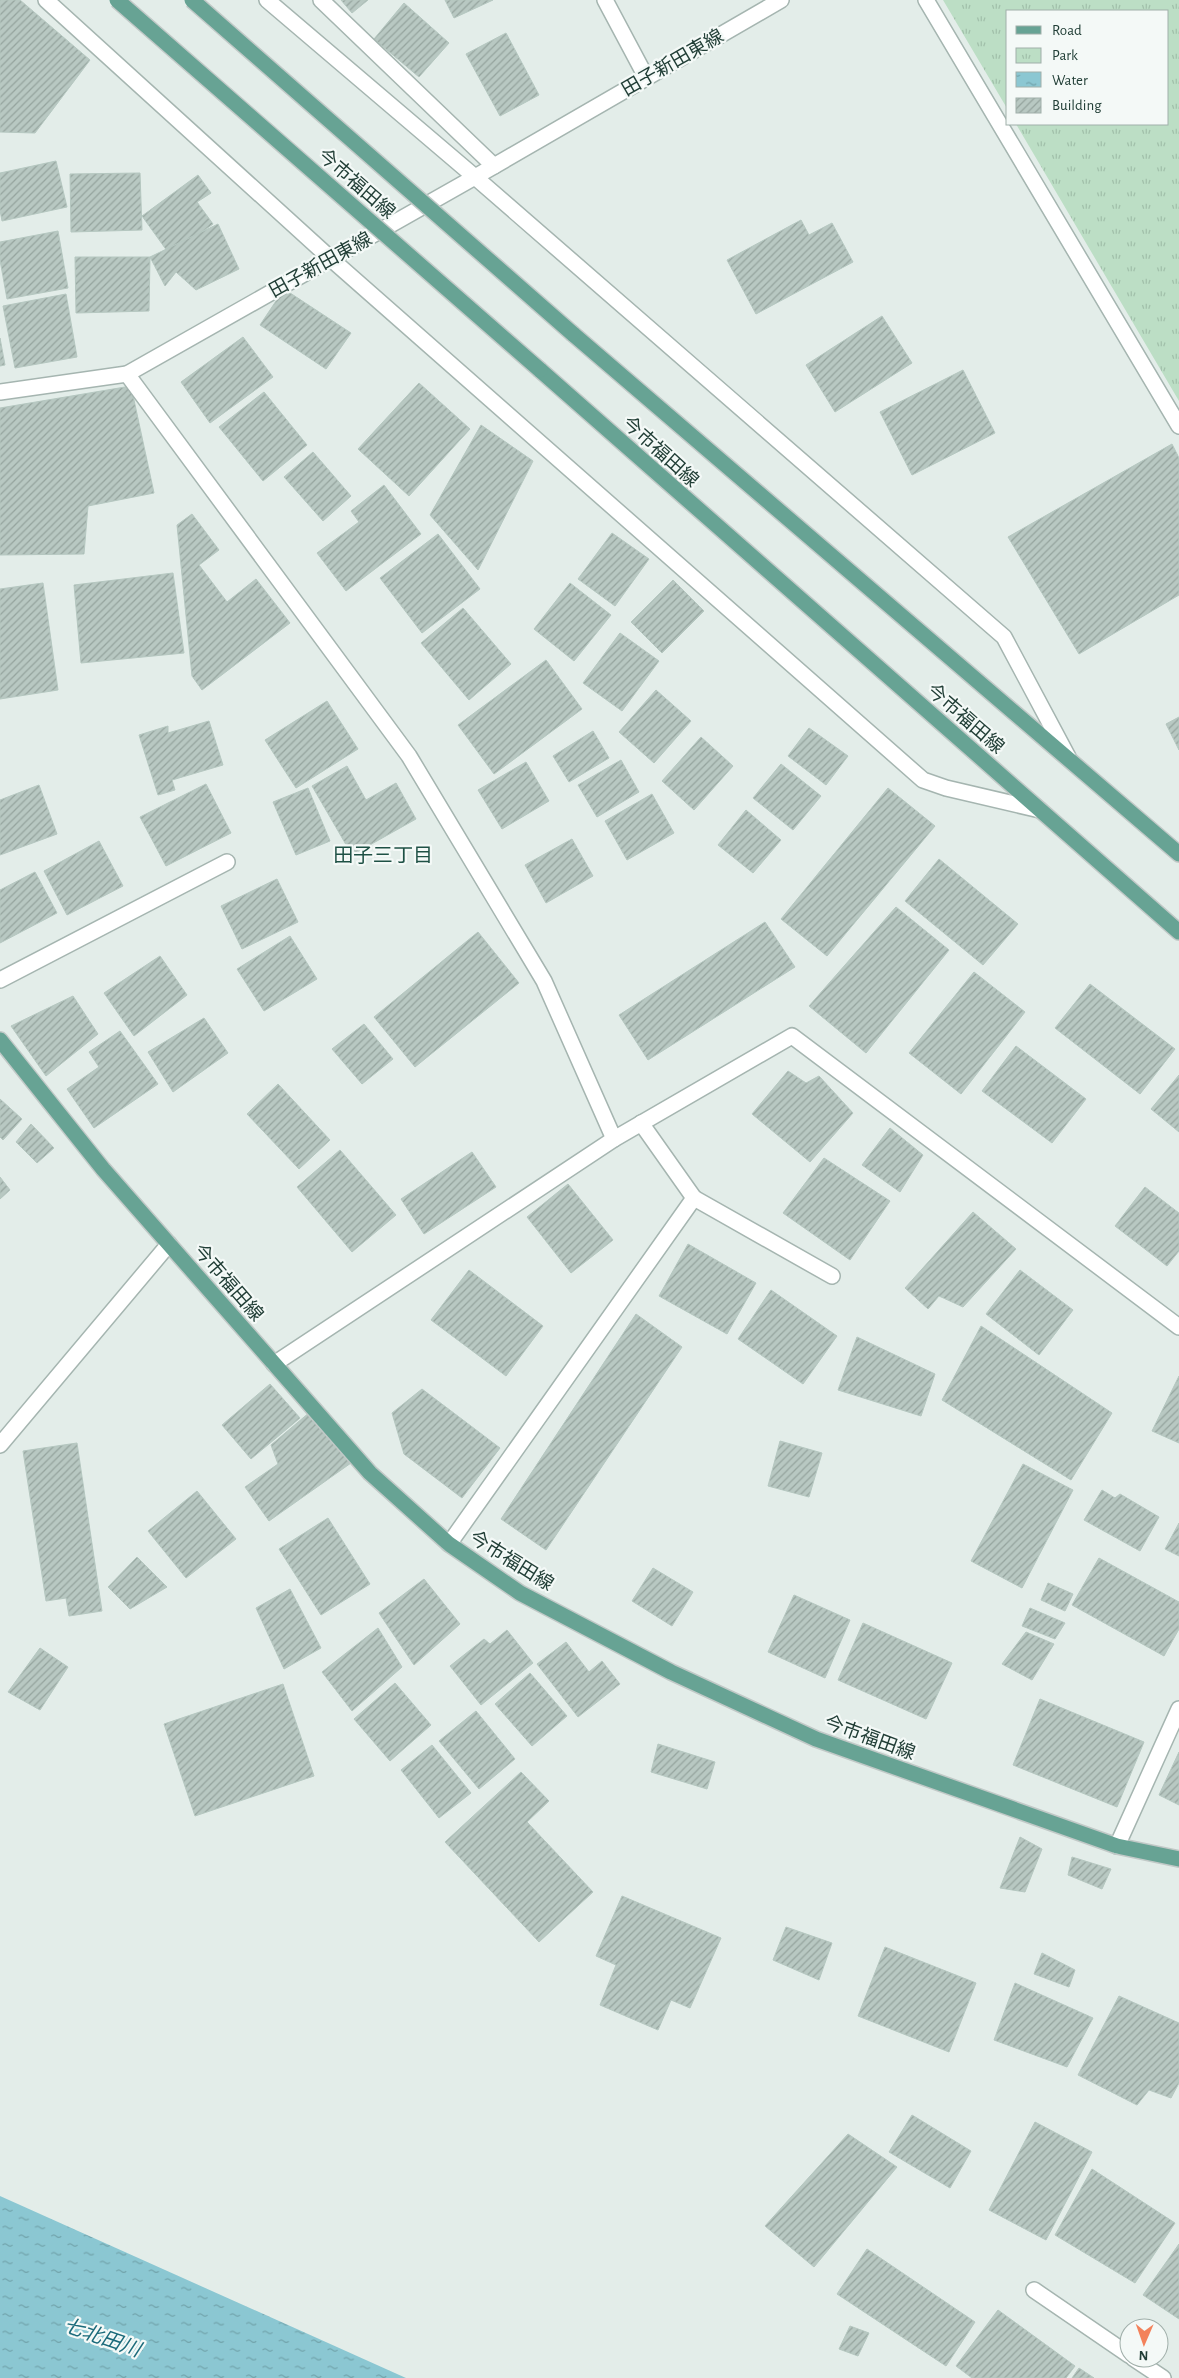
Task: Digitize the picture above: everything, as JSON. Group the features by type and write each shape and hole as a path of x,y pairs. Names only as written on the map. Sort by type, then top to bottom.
{"main road":[{"name":"今市福田線","path":"117,0 1179,932"},
{"name":"今市福田線","path":"192,0 573,334 1179,854"},
{"name":"今市福田線","path":"0,1040 103,1169 370,1473 449,1544 520,1593 670,1672 816,1739 1117,1846 1179,1859"}],"street":[{"path":"46,0 330,258 923,780 946,788 1040,810"},
{"path":"267,0 475,177 1004,637 1068,757"},
{"path":"321,0 494,166"},
{"path":"605,0 646,77"},
{"name":"田子新田東線","path":"0,392 127,374 475,177 781,0"},
{"path":"926,0 1179,426"},
{"path":"127,374 408,756 544,981 614,1139"},
{"path":"0,980 227,862"},
{"path":"274,1364 614,1139 792,1036 1178,1325"},
{"path":"641,1124 694,1198 832,1276"},
{"path":"449,1544 694,1198"},
{"path":"0,1445 169,1244"},
{"path":"1117,1846 1179,1709"},
{"path":"1034,2290 1119,2348"},
{"path":"1148,2368 1163,2378"}],"green space":[{"path":"943,0 1179,0 1179,401 1017,125 1169,125 1169,10 1006,10 1006,107"}],"water":[{"name":"七北田川","path":"0,2196 406,2378 0,2378"}],"building":[{"path":"0,0 20,0 90,60 35,133 0,132"},
{"path":"341,0 368,0 352,13"},
{"path":"445,0 493,0 454,18"},
{"path":"404,3 449,43 419,77 374,39"},
{"path":"506,33 539,95 500,116 466,54"},
{"path":"56,161 67,207 2,221 0,210 0,173"},
{"path":"140,173 142,230 71,232 70,174"},
{"path":"198,175 211,193 197,202 213,224 170,255 142,216"},
{"path":"801,220 809,235 832,223 853,262 756,314 727,260"},
{"path":"218,224 239,269 196,290 176,272 165,286 150,257"},
{"path":"58,231 68,288 7,299 0,260 0,242"},
{"path":"75,257 150,257 149,311 76,313"},
{"path":"284,289 351,333 326,369 260,325"},
{"path":"66,294 77,357 15,368 3,306"},
{"path":"882,316 912,363 835,412 806,365"},
{"path":"243,337 273,377 210,423 181,382"},
{"path":"0,338 5,365 0,366"},
{"path":"963,370 995,433 912,475 880,412"},
{"path":"419,383 470,429 409,496 358,449"},
{"path":"131,386 154,493 88,506 84,554 0,555 0,408"},
{"path":"264,392 307,445 263,481 219,427"},
{"path":"481,425 533,461 478,570 430,515"},
{"path":"1172,444 1179,458 1179,595 1079,654 1008,537"},
{"path":"313,452 351,496 323,521 284,477"},
{"path":"384,485 421,534 346,591 317,553 359,522 351,511"},
{"path":"192,514 219,550 199,565 227,602 256,579 290,623 202,690 192,676 177,525"},
{"path":"612,533 649,559 615,606 578,579"},
{"path":"438,534 480,589 422,633 380,578"},
{"path":"173,573 184,653 81,663 74,585"},
{"path":"673,580 704,611 662,653 631,622"},
{"path":"43,583 58,690 0,699 0,589"},
{"path":"570,583 611,615 574,661 534,629"},
{"path":"463,608 511,664 469,700 421,643"},
{"path":"620,633 659,661 622,711 583,683"},
{"path":"546,660 582,709 494,774 458,725"},
{"path":"656,690 691,721 654,763 619,732"},
{"path":"327,701 358,749 296,788 265,740"},
{"path":"1179,717 1179,750 1166,724"},
{"path":"209,721 223,765 172,780 175,790 158,795 139,735 168,726 168,733"},
{"path":"809,728 848,756 826,785 788,756"},
{"path":"593,731 609,758 569,782 553,756"},
{"path":"701,737 733,766 694,810 662,781"},
{"path":"621,760 639,792 597,817 578,785"},
{"path":"526,762 549,801 502,829 478,790"},
{"path":"781,764 821,796 793,830 753,798"},
{"path":"347,766 366,800 396,783 416,819 352,855 312,786"},
{"path":"206,784 231,833 166,866 140,817"},
{"path":"39,785 57,834 0,855 0,800"},
{"path":"308,788 330,841 296,855 273,802"},
{"path":"888,788 935,826 827,956 781,919"},
{"path":"652,794 674,833 627,860 605,821"},
{"path":"746,810 781,840 753,873 718,845"},
{"path":"572,839 593,876 546,903 525,865"},
{"path":"99,841 123,886 67,915 44,871"},
{"path":"939,859 1018,924 983,965 905,901"},
{"path":"35,872 57,913 0,943 0,890"},
{"path":"277,879 298,922 242,949 221,906"},
{"path":"896,907 949,950 866,1053 809,1006"},
{"path":"765,922 795,967 648,1060 619,1015"},
{"path":"478,932 519,983 415,1067 374,1017"},
{"path":"290,936 317,979 264,1011 237,969"},
{"path":"160,956 187,995 134,1036 104,993"},
{"path":"974,972 1025,1012 961,1094 909,1053"},
{"path":"1090,984 1175,1049 1140,1094 1055,1028"},
{"path":"73,996 98,1034 46,1076 11,1026"},
{"path":"204,1018 228,1053 173,1092 148,1052"},
{"path":"364,1024 393,1059 362,1084 332,1049"},
{"path":"120,1031 158,1084 94,1128 67,1089 99,1067 89,1052"},
{"path":"1016,1046 1086,1099 1052,1143 982,1091"},
{"path":"788,1071 806,1083 819,1076 853,1113 810,1162 752,1114"},
{"path":"1179,1075 1179,1132 1151,1109"},
{"path":"278,1084 330,1140 299,1169 247,1114"},
{"path":"0,1099 22,1119 3,1140 0,1137"},
{"path":"31,1124 54,1148 37,1163 16,1142"},
{"path":"890,1128 923,1155 900,1192 862,1165"},
{"path":"340,1150 396,1215 352,1252 297,1187"},
{"path":"472,1152 496,1187 424,1234 401,1199"},
{"path":"824,1158 890,1201 850,1260 783,1213"},
{"path":"0,1177 10,1190 0,1199"},
{"path":"568,1184 613,1240 571,1273 527,1217"},
{"path":"1145,1187 1179,1213 1179,1251 1167,1266 1115,1226"},
{"path":"973,1212 1016,1249 963,1307 939,1296 928,1309 905,1288"},
{"path":"688,1244 756,1283 727,1334 659,1296"},
{"path":"469,1270 543,1326 506,1376 431,1320"},
{"path":"1020,1270 1073,1310 1039,1355 986,1314"},
{"path":"771,1290 837,1336 803,1384 738,1339"},
{"path":"636,1314 682,1347 546,1550 501,1519"},
{"path":"981,1326 1112,1413 1071,1480 942,1400"},
{"path":"857,1337 935,1374 921,1416 838,1390"},
{"path":"1179,1376 1179,1443 1152,1431"},
{"path":"270,1384 300,1418 251,1459 222,1425"},
{"path":"422,1389 500,1448 462,1498 404,1454 392,1413"},
{"path":"310,1412 351,1463 269,1521 245,1487 278,1464 271,1445"},
{"path":"780,1441 822,1453 809,1497 768,1486"},
{"path":"77,1443 102,1611 69,1616 66,1598 46,1601 23,1451"},
{"path":"1023,1464 1073,1490 1022,1588 971,1561"},
{"path":"1102,1490 1115,1498 1120,1494 1159,1517 1140,1551 1084,1520"},
{"path":"197,1491 236,1539 186,1578 148,1531"},
{"path":"328,1518 370,1584 321,1615 279,1549"},
{"path":"1179,1523 1179,1556 1165,1549"},
{"path":"137,1557 167,1587 130,1609 108,1587"},
{"path":"1099,1558 1179,1602 1179,1629 1164,1656 1072,1605"},
{"path":"653,1568 693,1592 672,1626 632,1601"},
{"path":"424,1579 460,1624 414,1665 379,1613"},
{"path":"1048,1583 1073,1594 1065,1611 1041,1600"},
{"path":"290,1589 321,1648 284,1669 256,1608"},
{"path":"794,1595 850,1620 825,1678 768,1652"},
{"path":"1030,1608 1065,1623 1055,1639 1022,1626"},
{"path":"863,1623 952,1663 926,1719 838,1680"},
{"path":"378,1628 402,1667 352,1711 322,1672"},
{"path":"507,1630 533,1663 481,1705 450,1666 484,1639 490,1644"},
{"path":"1026,1632 1054,1644 1032,1680 1002,1664"},
{"path":"566,1642 589,1672 602,1661 620,1684 578,1717 537,1664"},
{"path":"40,1648 68,1667 40,1710 8,1692"},
{"path":"530,1673 567,1716 532,1746 495,1704"},
{"path":"395,1683 431,1725 390,1761 354,1719"},
{"path":"283,1684 314,1776 195,1816 164,1724"},
{"path":"1040,1699 1144,1742 1117,1807 1013,1765"},
{"path":"476,1711 515,1759 479,1789 439,1741"},
{"path":"658,1744 715,1762 707,1789 651,1772"},
{"path":"432,1745 471,1793 439,1818 401,1770"},
{"path":"1179,1752 1179,1805 1159,1795"},
{"path":"521,1772 549,1801 527,1822 593,1892 539,1942 445,1842"},
{"path":"1020,1837 1042,1849 1025,1892 1000,1888"},
{"path":"1072,1857 1111,1869 1102,1889 1068,1875"},
{"path":"622,1896 721,1938 690,2008 671,2000 658,2030 600,2005 616,1965 596,1956"},
{"path":"786,1927 832,1943 819,1980 773,1960"},
{"path":"885,1947 976,1983 949,2052 858,2016"},
{"path":"1042,1953 1075,1970 1069,1987 1034,1974"},
{"path":"1015,1983 1093,2018 1067,2067 994,2040"},
{"path":"1119,1996 1179,2023 1179,2083 1171,2098 1149,2090 1137,2105 1078,2075"},
{"path":"912,2115 971,2151 950,2188 889,2152"},
{"path":"1035,2122 1092,2152 1046,2240 989,2210"},
{"path":"848,2134 897,2167 814,2267 765,2226"},
{"path":"1092,2169 1175,2223 1135,2283 1055,2235"},
{"path":"1179,2244 1179,2319 1143,2295"},
{"path":"867,2249 975,2322 946,2366 837,2294"},
{"path":"998,2310 1075,2366 1066,2378 972,2378 956,2366"},
{"path":"850,2326 869,2333 858,2356 839,2349"},
{"path":"1079,2368 1094,2378 1072,2378"}],"district":[{"name":"田子三丁目","path":"383,855"}]}
